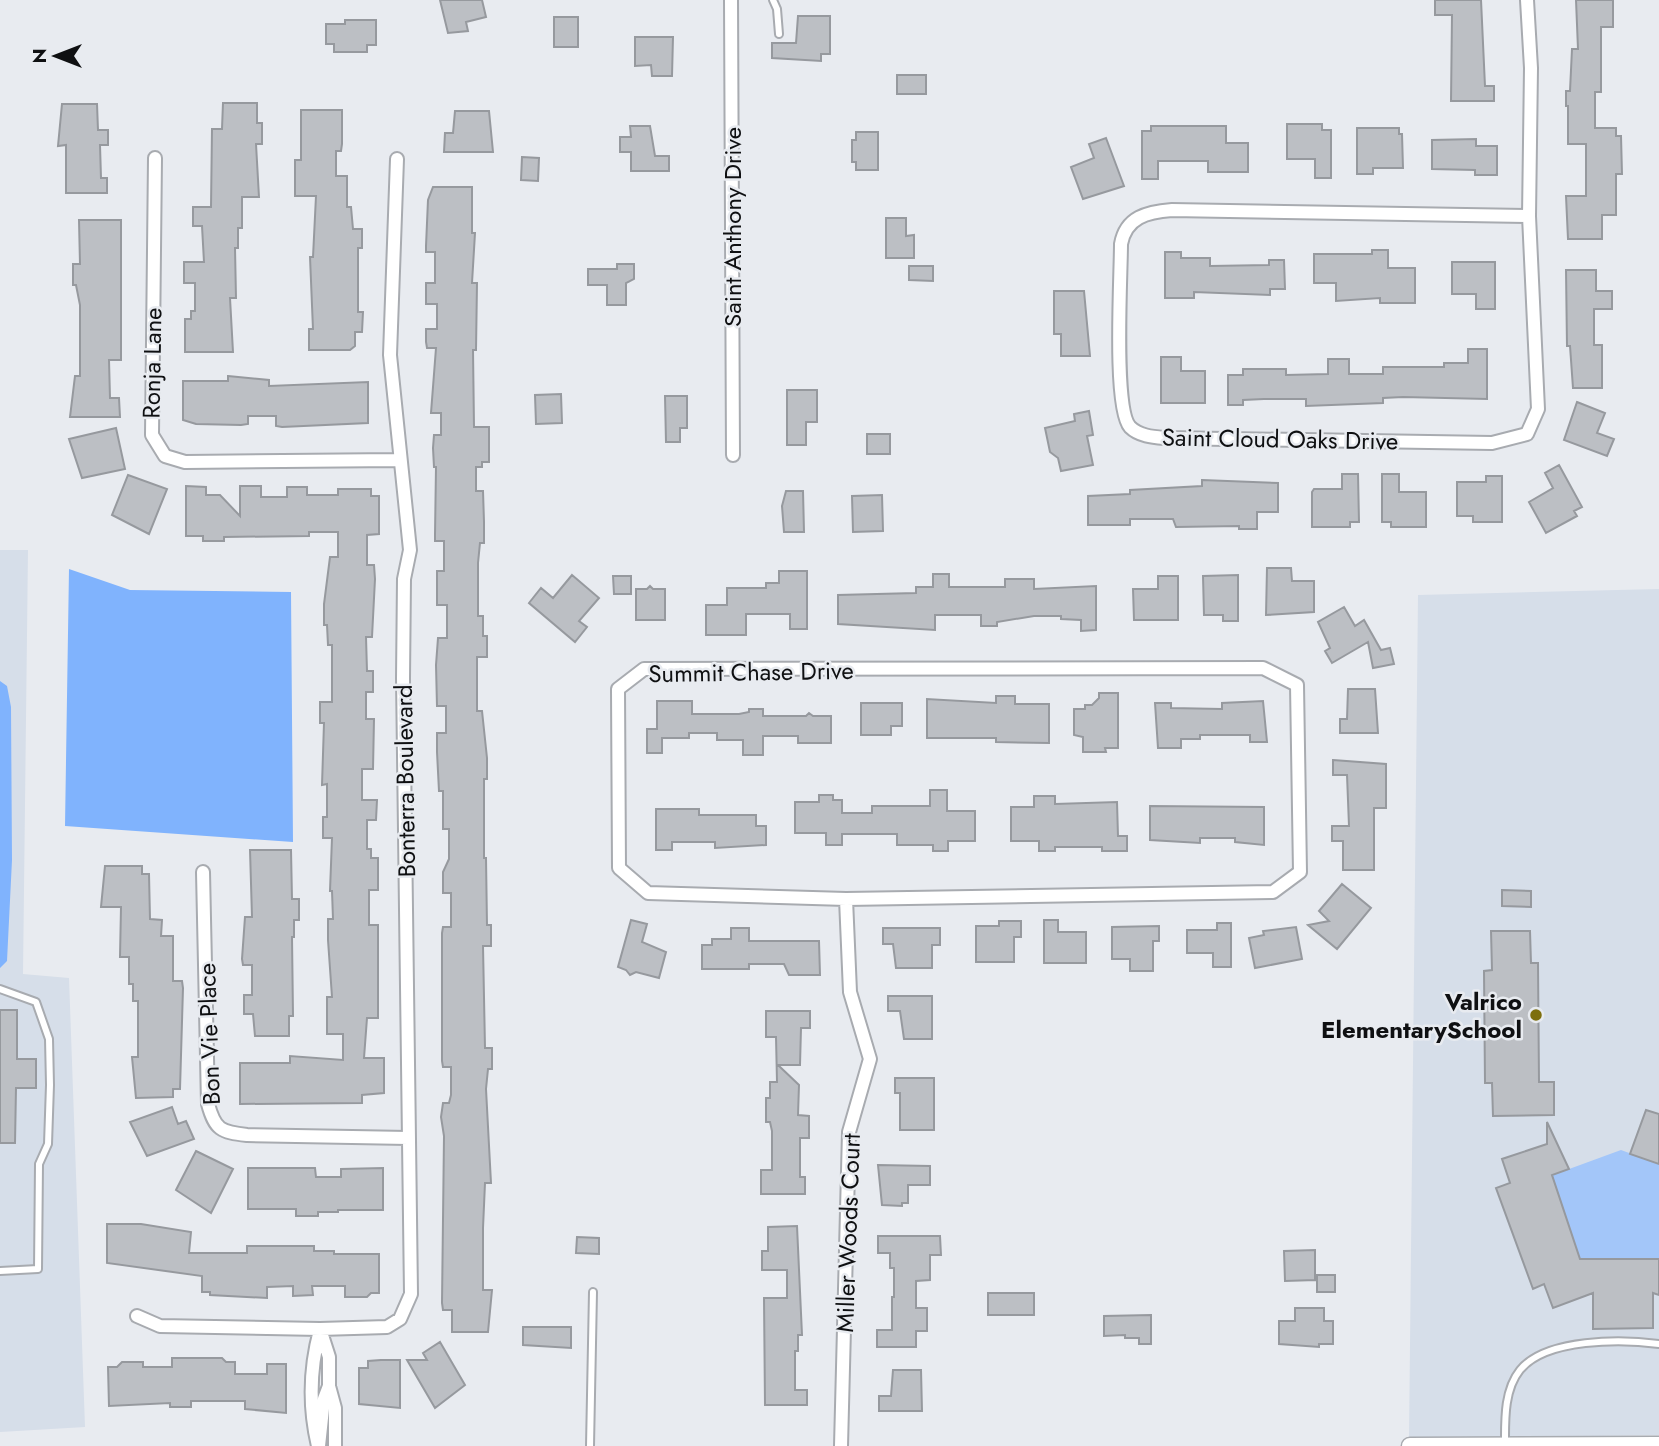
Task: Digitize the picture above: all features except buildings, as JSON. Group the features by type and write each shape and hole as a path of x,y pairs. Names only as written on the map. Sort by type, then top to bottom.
{"street":[{"name":"Saint Anthony Drive","path":"731,0 733,455"},
{"name":"Saint Cloud Oaks Drive","path":"1527,0 1531,68 1529,216 1538,409 1527,434 1492,443 1165,438 1139,433 1125,419 1120,394 1121,244 1126,228 1139,217 1172,210 1529,216"},
{"name":"Ronja Lane","path":"155,158 152,435 165,456 185,462 398,460"},
{"name":"Bonterra Boulevard","path":"137,1316 160,1326 320,1329 387,1327 400,1319 411,1294 408,882 403,678 404,579 410,550 398,460 390,355 397,159"},
{"name":"Summit Chase Drive","path":"1262,668 1297,685 1300,872 1273,892 846,899 648,894 619,868 618,689 644,669 1262,668"},
{"name":"Bon Vie Place","path":"203,872 208,1104 213,1122 226,1132 247,1135 408,1138"},
{"name":"Miller Woods Court","path":"841,1446 849,1132 870,1059 850,992 846,899"},
{"path":"320,1329 329,1357 329,1386 335,1408 335,1446"},
{"path":"319,1446 313,1427 313,1356 320,1329"},
{"path":"319,1446 324,1399 329,1386"},
{"path":"1410,1446 1659,1445"}],"lane":[{"path":"773,0 778,9 779,34"},
{"path":"0,989 36,1002 49,1039 50,1073 48,1144 39,1164 38,1269 0,1271"},
{"path":"590,1446 593,1292"},
{"path":"1505,1446 1509,1391 1519,1371 1529,1362 1565,1347 1593,1342 1659,1344"}],"shaded area":[{"path":"0,550 28,550 23,974 69,978 85,1427 0,1432"},
{"path":"69,569 130,590 291,592 293,842 65,826"},
{"name":"Valrico ElementarySchool","path":"1659,589 1659,1435 1409,1439 1418,595"},
{"path":"0,681 7,686 11,707 12,860 7,961 0,968"},
{"path":"1621,1150 1659,1164 1659,1259 1587,1259 1572,1265 1577,1248 1550,1176"}],"place":[{"name":"Valrico ElementarySchool","path":"1536,1015"}]}
